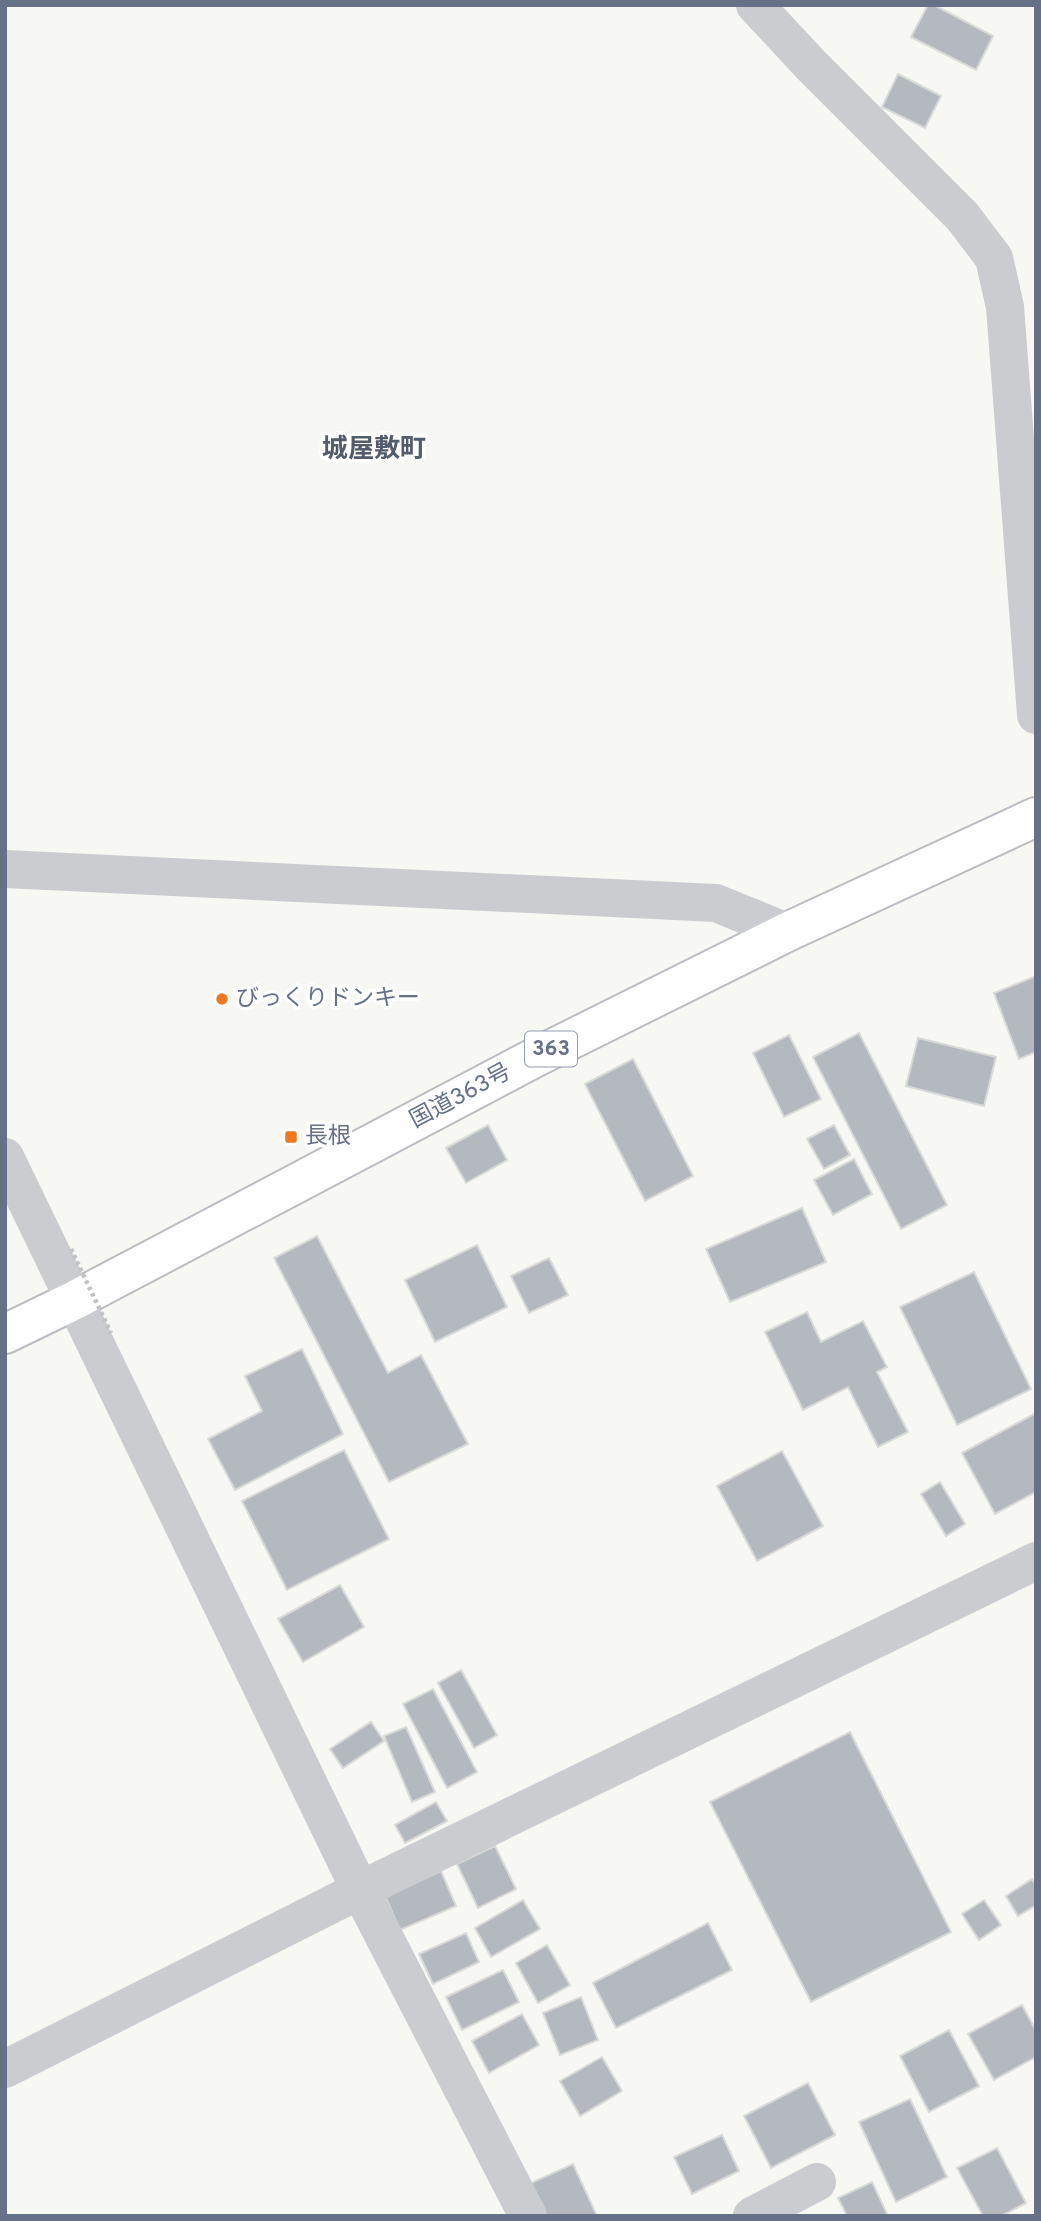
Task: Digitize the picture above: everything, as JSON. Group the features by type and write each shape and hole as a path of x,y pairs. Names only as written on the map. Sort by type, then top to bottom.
{"highway":[{"name":"国道363号","path":"5,1334 75,1300 526,1062 787,932 1036,817"}],"street":[{"path":"755,5 962,216 993,258 1004,307 1036,715"},
{"path":"5,869 716,903 787,932"},
{"path":"5,1157 360,1891 528,2216"},
{"path":"5,2068 360,1891 1036,1561"},
{"path":"752,2216 817,2182"}],"path":[{"path":"71,1248 111,1333"}],"building":[{"path":"928,5 934,5 993,36 976,70 911,37"},
{"path":"898,74 941,96 925,128 882,107"},
{"path":"1036,976 1036,1052 1019,1059 994,993"},
{"path":"859,1033 947,1205 901,1229 813,1057"},
{"path":"789,1035 821,1099 784,1117 753,1053"},
{"path":"918,1038 996,1057 984,1106 906,1086"},
{"path":"633,1059 693,1176 645,1201 585,1084"},
{"path":"488,1125 507,1160 466,1183 446,1148"},
{"path":"834,1125 850,1155 824,1169 807,1139"},
{"path":"854,1159 872,1194 833,1215 814,1180"},
{"path":"802,1208 826,1262 730,1302 706,1249"},
{"path":"317,1236 388,1373 421,1355 468,1444 389,1482 274,1258"},
{"path":"477,1245 507,1307 435,1342 405,1280"},
{"path":"549,1258 568,1295 529,1313 511,1276"},
{"path":"974,1272 1031,1389 957,1425 900,1307"},
{"path":"807,1312 821,1342 863,1321 887,1367 877,1372 908,1432 878,1447 848,1387 803,1410 765,1332"},
{"path":"302,1349 343,1434 235,1490 208,1439 262,1411 245,1376"},
{"path":"1036,1413 1036,1492 995,1514 962,1453"},
{"path":"344,1450 389,1539 287,1590 242,1501"},
{"path":"782,1451 823,1526 757,1561 717,1486"},
{"path":"940,1482 965,1524 946,1536 921,1494"},
{"path":"340,1585 364,1627 303,1662 278,1619"},
{"path":"461,1670 497,1735 474,1748 438,1683"},
{"path":"433,1689 477,1772 447,1788 403,1704"},
{"path":"371,1722 384,1741 343,1768 330,1749"},
{"path":"406,1727 435,1792 412,1802 384,1736"},
{"path":"850,1732 951,1932 811,2002 710,1802"},
{"path":"436,1802 447,1821 405,1843 395,1825"},
{"path":"495,1846 516,1889 478,1908 457,1864"},
{"path":"441,1871 456,1906 400,1930 385,1896"},
{"path":"1032,1879 1036,1885 1036,1905 1018,1916 1006,1896"},
{"path":"523,1900 540,1929 491,1957 475,1928"},
{"path":"984,1900 1001,1925 979,1940 962,1914"},
{"path":"708,1923 732,1970 616,2028 593,1983"},
{"path":"466,1933 479,1962 433,1984 419,1954"},
{"path":"547,1945 570,1985 538,2003 516,1963"},
{"path":"503,1970 519,2002 462,2030 446,1997"},
{"path":"581,1997 598,2040 560,2055 543,2013"},
{"path":"1022,2005 1036,2031 1036,2057 994,2080 968,2034"},
{"path":"522,2014 539,2045 489,2073 472,2041"},
{"path":"949,2030 979,2086 929,2112 900,2056"},
{"path":"602,2057 622,2091 580,2116 560,2081"},
{"path":"808,2083 835,2135 771,2168 744,2116"},
{"path":"910,2099 947,2177 896,2202 859,2122"},
{"path":"722,2135 739,2171 692,2194 674,2157"},
{"path":"997,2148 1026,2203 1001,2216 983,2216 957,2168"},
{"path":"573,2164 597,2216 547,2216 531,2183"},
{"path":"872,2182 888,2216 847,2216 838,2198"}],"place":[{"name":"びっくりドンキー","path":"222,999"},
{"name":"長根","path":"291,1137"}],"district":[{"name":"城屋敷町","path":"374,450"}]}
